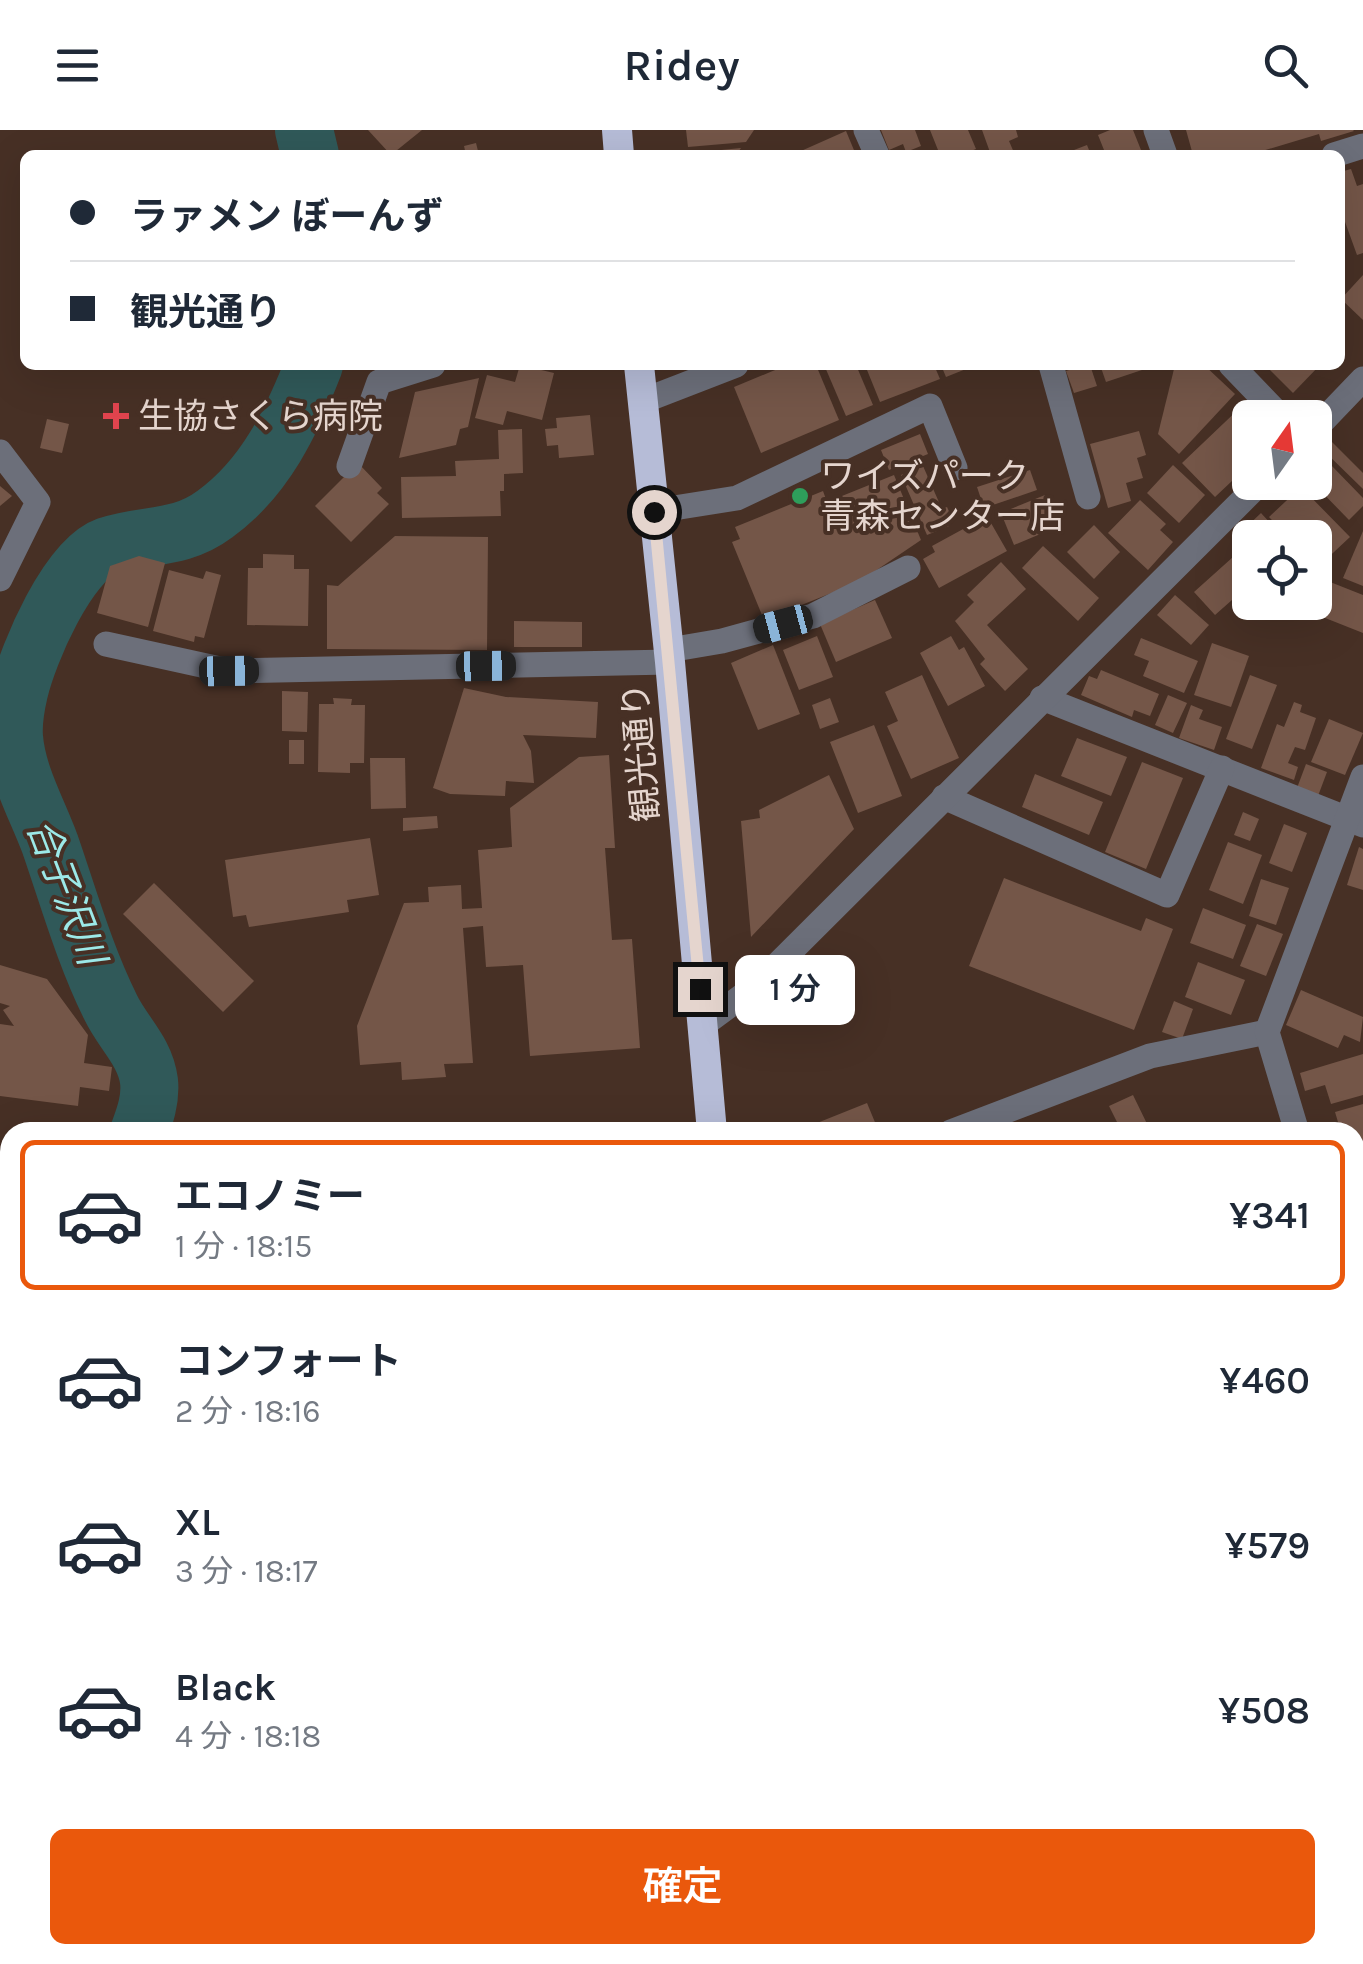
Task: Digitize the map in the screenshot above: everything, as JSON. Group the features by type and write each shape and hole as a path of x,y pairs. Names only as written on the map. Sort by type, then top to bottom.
{"highway":[{"name":"観光通り","path":"640,370 670,656 711,1122"}],"street":[{"path":"349,466 380,382 417,370"},
{"path":"643,401 723,370"},
{"path":"1052,370 1088,498"},
{"path":"1235,370 1264,400"},
{"path":"1332,411 1363,379"},
{"path":"654,512 737,498 930,406 955,468"},
{"path":"0,452 38,502 0,578"},
{"path":"703,1026 757,985 1243,500"},
{"path":"106,644 229,671 670,656 813,616 908,568"},
{"path":"1042,698 1355,821"},
{"path":"944,797 1167,895 1222,768"},
{"path":"1294,1122 1267,1032 1355,821 1363,776"},
{"path":"977,1122 1150,1056 1267,1032"}],"building":[{"path":"368,130 422,130 397,150 386,150"},
{"path":"686,130 754,130 746,142 688,147"},
{"path":"881,130 915,130 921,146 905,150 903,144 889,150"},
{"path":"930,130 968,130 976,149 974,150 938,150"},
{"path":"982,130 1016,130 1018,137 1009,141 1013,150 989,150"},
{"path":"1110,130 1133,130 1141,150 1104,150 1098,135"},
{"path":"1186,130 1354,131 1321,141 1319,134 1266,150 1192,150"},
{"path":"846,131 854,150 803,150"},
{"path":"476,143 478,150 465,150 464,146"},
{"path":"1351,169 1357,186 1363,184 1363,253 1357,255 1345,222 1345,171"},
{"path":"1363,275 1363,320 1345,303 1345,295"},
{"path":"519,370 554,373 542,420 507,411 503,425 475,418 487,375 515,382"},
{"path":"775,370 818,370 839,420 761,453 734,387"},
{"path":"826,370 858,370 873,405 846,416"},
{"path":"867,370 936,370 940,379 880,402"},
{"path":"943,370 964,370 946,377"},
{"path":"1092,370 1097,386 1074,393 1066,371"},
{"path":"1102,370 1142,370 1106,382"},
{"path":"1174,370 1209,370 1235,394 1179,454 1158,434"},
{"path":"1270,370 1315,370 1293,393"},
{"path":"479,378 468,427 460,429 456,445 399,458 415,392"},
{"path":"590,415 594,455 559,458 558,445 547,446 545,429 557,428 556,418"},
{"path":"1232,415 1232,481 1215,497 1182,463"},
{"path":"47,419 69,424 62,453 40,448"},
{"path":"522,429 523,473 504,474 501,516 402,518 401,477 456,476 455,461 499,459 498,430"},
{"path":"1139,431 1146,455 1137,458 1143,478 1126,483 1131,501 1108,508 1090,444"},
{"path":"920,434 928,454 889,470 881,450"},
{"path":"1332,442 1363,473 1363,489 1332,459"},
{"path":"358,463 382,488 377,493 389,504 351,542 315,506"},
{"path":"1173,465 1205,495 1179,523 1147,493"},
{"path":"923,466 942,509 947,507 952,518 946,520 949,526 927,535 901,475"},
{"path":"1332,466 1363,498 1363,506 1349,520 1330,500"},
{"path":"1030,470 1037,490 984,508 977,487"},
{"path":"894,475 921,540 859,582 764,620 732,542 740,539 735,527 823,491 827,502"},
{"path":"0,486 12,496 0,506"},
{"path":"1045,495 1057,527 1014,545 1001,513"},
{"path":"1140,500 1166,524 1160,530 1173,542 1148,570 1108,533"},
{"path":"1287,500 1314,500 1350,537 1332,554 1332,520 1269,517"},
{"path":"987,516 1007,551 939,588 923,559 935,552 932,546"},
{"path":"1094,525 1120,552 1094,579 1067,552"},
{"path":"1363,531 1363,586 1343,578"},
{"path":"395,536 488,537 487,650 327,649 327,585 338,586"},
{"path":"1043,546 1099,598 1078,621 1022,568"},
{"path":"263,554 294,555 294,569 309,569 308,626 247,625 248,568 263,568"},
{"path":"139,556 165,563 148,627 97,613 110,566"},
{"path":"1232,558 1232,600 1215,615 1194,592"},
{"path":"1001,562 1026,589 987,625 1028,669 1005,691 980,664 985,659 955,621 974,602 967,595"},
{"path":"169,570 203,579 206,571 221,575 204,638 195,636 194,642 153,631"},
{"path":"1332,583 1363,595 1363,633 1330,620"},
{"path":"1175,595 1209,625 1191,645 1157,615"},
{"path":"875,600 892,638 836,662 820,624"},
{"path":"514,621 582,622 582,647 514,647"},
{"path":"817,636 833,677 799,690 783,650"},
{"path":"951,636 959,650 964,647 985,686 948,706 920,653"},
{"path":"1141,638 1198,661 1184,693 1143,676 1149,661 1134,655"},
{"path":"1212,643 1249,656 1231,707 1194,695"},
{"path":"773,645 800,714 758,730 731,663"},
{"path":"1101,670 1159,694 1150,716 1134,710 1132,717 1081,695 1089,676 1097,679"},
{"path":"922,675 959,758 911,779 887,726 898,721 885,692"},
{"path":"1250,675 1277,685 1252,749 1226,739"},
{"path":"464,688 506,697 598,702 596,738 523,735 531,751 534,783 506,781 505,796 450,794 433,788"},
{"path":"282,691 308,692 307,732 282,731"},
{"path":"1168,695 1187,703 1173,733 1155,725"},
{"path":"333,698 352,699 351,705 365,705 364,763 350,763 350,773 318,772 319,704 334,704"},
{"path":"830,698 839,722 820,729 812,705"},
{"path":"1294,702 1302,705 1300,712 1316,718 1305,750 1295,747 1288,763 1298,767 1294,780 1261,768 1277,724 1284,727"},
{"path":"1191,705 1203,710 1199,719 1222,727 1214,750 1179,738"},
{"path":"1329,719 1363,733 1345,775 1311,762"},
{"path":"874,725 902,796 858,813 830,742"},
{"path":"1077,738 1127,757 1111,796 1061,776"},
{"path":"289,740 304,740 304,764 289,764"},
{"path":"609,755 615,848 605,848 612,940 632,939 640,1048 530,1056 523,965 486,967 483,926 463,928 473,1063 444,1064 446,1077 402,1080 401,1062 360,1065 357,1026 404,903 429,902 428,887 461,885 462,909 482,908 478,850 512,847 510,808 579,757"},
{"path":"370,758 405,758 406,808 371,809"},
{"path":"1142,762 1183,778 1146,869 1105,852"},
{"path":"1306,764 1327,772 1318,796 1297,788"},
{"path":"1035,774 1103,802 1089,835 1022,807"},
{"path":"829,775 854,829 751,937 741,821 760,818 759,810"},
{"path":"1243,812 1259,819 1250,841 1234,835"},
{"path":"437,816 438,828 403,831 403,818"},
{"path":"1284,824 1307,833 1292,872 1269,863"},
{"path":"370,838 379,895 347,900 349,912 249,927 246,915 233,917 225,860"},
{"path":"1228,842 1262,855 1243,904 1209,890"},
{"path":"1359,847 1363,849 1363,890 1347,885"},
{"path":"1004,878 1141,931 1146,918 1173,929 1134,1030 969,966"},
{"path":"1261,879 1289,888 1276,925 1249,916"},
{"path":"154,883 254,981 223,1012 123,914"},
{"path":"1203,908 1246,925 1233,959 1190,943"},
{"path":"1257,924 1283,934 1266,976 1240,966"},
{"path":"1198,962 1245,980 1231,1015 1185,997"},
{"path":"0,965 47,979 88,1035 84,1063 112,1067 109,1091 80,1087 78,1106 0,1096 0,1024 14,1026 3,1010 10,1006 0,1003"},
{"path":"1301,990 1363,1017 1360,1042 1344,1035 1338,1048 1286,1025"},
{"path":"1174,1001 1193,1009 1182,1039 1162,1032"},
{"path":"1363,1054 1363,1095 1331,1104 1325,1085 1305,1091 1300,1073"},
{"path":"1133,1095 1146,1122 1117,1122 1109,1106"},
{"path":"867,1103 875,1122 820,1122"},
{"path":"1363,1104 1363,1122 1338,1122 1335,1112"}],"waterway":[{"name":"合子沢川","path":"304,130 309,150"},
{"name":"合子沢川","path":"142,1122 149,1094 147,1070 93,968 23,778 14,737 19,692 41,632 78,569 107,546 188,529 233,500 275,447 312,370"}],"place":[{"name":"生協さくら病院","path":"116,416"},
{"name":"ワイズパーク 青森センター店","path":"800,496"}],"route":[{"path":"654,512 700,989"}]}
